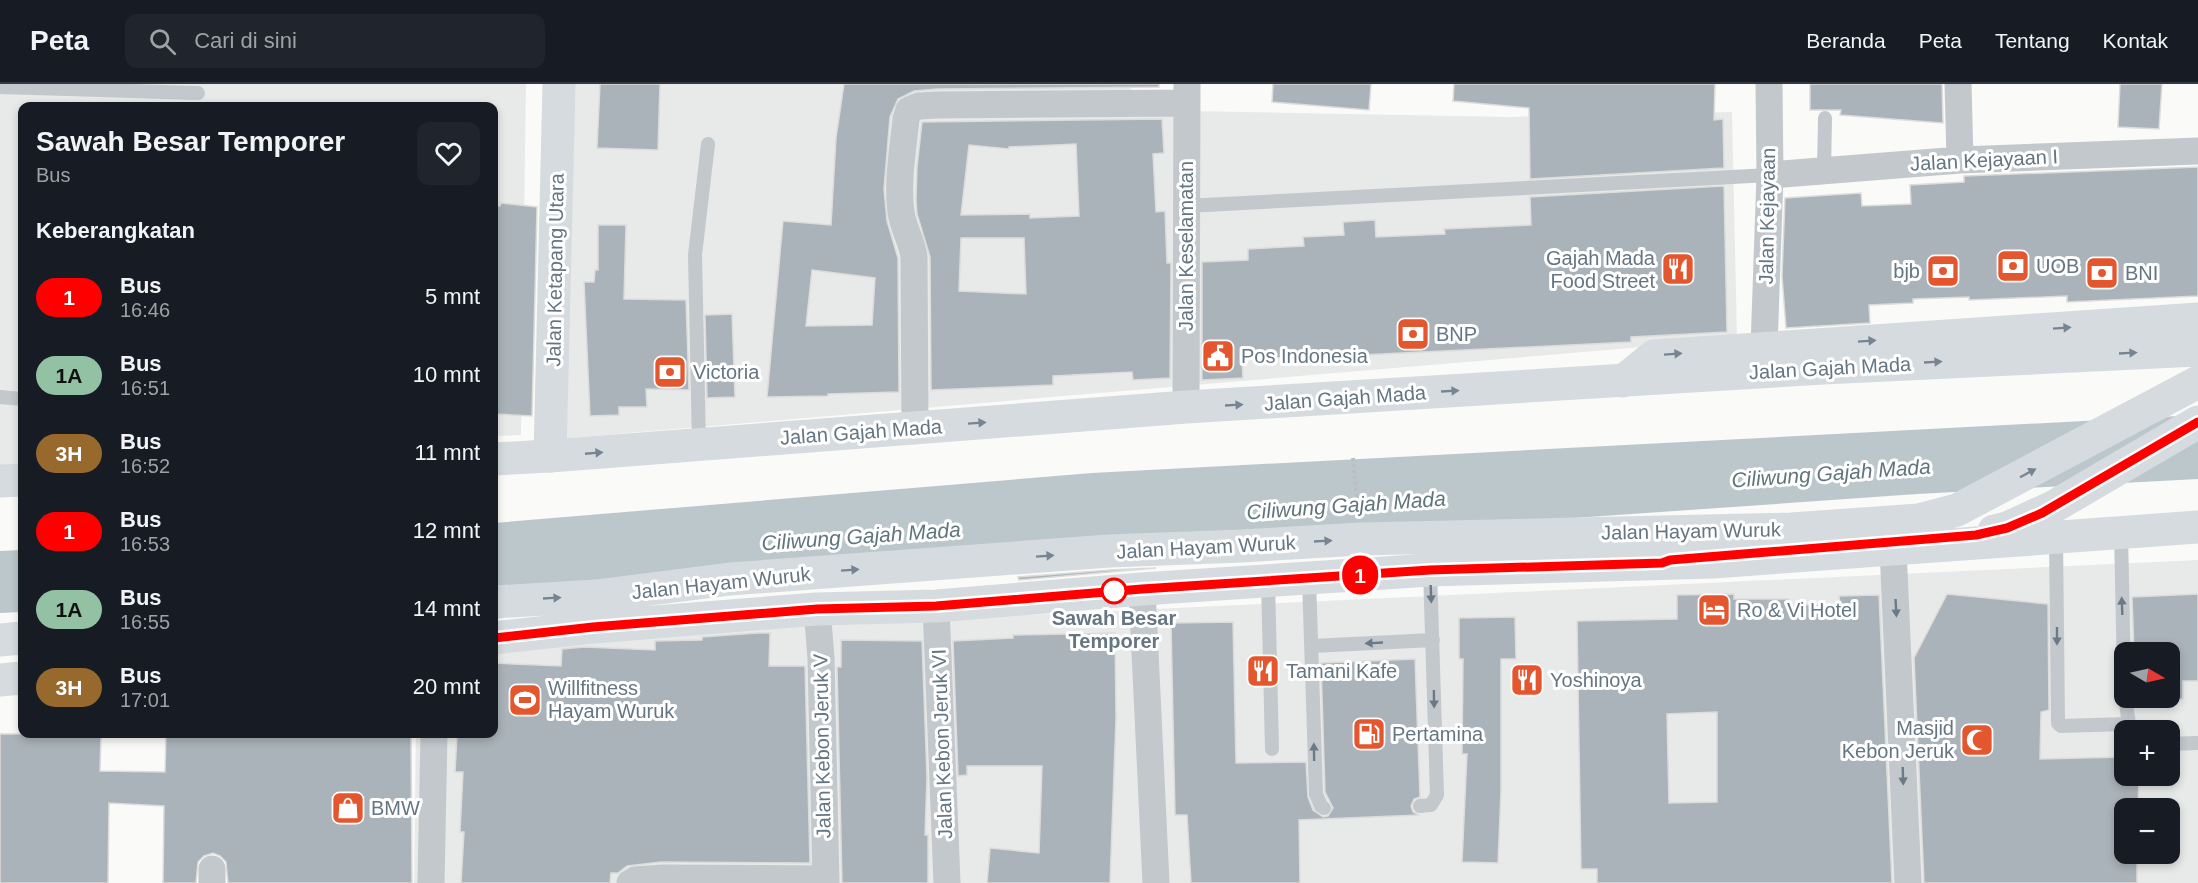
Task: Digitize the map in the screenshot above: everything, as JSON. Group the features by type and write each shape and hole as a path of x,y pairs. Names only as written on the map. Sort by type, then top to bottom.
{"main road":[{"name":"Jalan Ketapang Utara","path":"550,456 559,84"},
{"path":"1623,381 1654,356 2198,319"},
{"name":"Jalan Gajah Mada","path":"498,459 1186,407 1823,368 2198,350"},
{"name":"Jalan Hayam Wuruk","path":"498,602 596,596 730,579 1109,551 1360,539 1791,529 1919,520 1957,510 2198,382"},
{"path":"1662,563 1682,559 1976,535 2007,528 2055,522 2198,422"},
{"path":"0,481 18,480"},
{"name":"Jalan Hayam Wuruk","path":"498,638 605,626 817,609 936,606 1142,589 1430,570 1713,562 1893,549 2055,522 2121,533 2198,527"},
{"path":"0,640 18,638"},
{"path":"0,680 18,678"}],"street":[{"name":"Jalan Kejayaan","path":"1764,348 1770,175 1768,84"},
{"path":"1958,84 1960,160"},
{"path":"915,427 914,256 901,213 906,118 909,110 919,106 1187,94"},
{"name":"Jalan Keselamatan","path":"1186,407 1187,94"},
{"name":"Jalan Kejayaan I","path":"1770,175 1960,160 2198,151"},
{"path":"1893,549 1908,883"},
{"path":"1142,589 1156,883"},
{"name":"Jalan Kebon Jeruk VI","path":"936,606 946,883"},
{"name":"Jalan Kebon Jeruk V","path":"817,609 821,658 826,881"},
{"path":"430,883 434,738"},
{"path":"630,883 635,880 662,878 826,881"}],"lane":[{"path":"0,87 198,93"},
{"path":"1824,171 1825,118"},
{"path":"699,444 695,255 708,144"},
{"path":"1186,206 1770,175"},
{"path":"0,397 18,399"},
{"path":"2055,522 2058,723 2061,726 2114,727"},
{"path":"2121,533 2123,642"},
{"path":"1420,806 1431,805 1437,795 1430,570"},
{"path":"1309,579 1316,794 1321,807 1324,808"},
{"path":"1268,581 1272,749"},
{"path":"1312,646 1433,640"},
{"path":"2180,744 2198,743"}],"path":[{"path":"1353,458 1358,513"}],"shaded area":[{"path":"0,84 526,84 521,435 498,436 498,102 18,102 18,465 0,466"},
{"path":"561,84 1131,84 1131,110 1508,117 1732,112 1737,339 557,439"},
{"path":"2198,560 2198,883 414,883 416,738 498,738 498,640"}],"water":[{"name":"Ciliwung Gajah Mada","path":"2198,415 2198,479 1917,494 498,594 498,523 1092,473"},
{"path":"18,550 18,612 0,613 0,551"}],"building":[{"path":"600,84 660,84 658,150 597,148"},
{"path":"844,84 1159,84 1159,87 937,89 914,91 898,99 890,117 884,189 887,221 898,258 899,392 767,397 783,221 831,225 836,138","holes":["812,270 875,278 872,325 806,326"]},
{"path":"1273,84 1371,84 1369,110 1272,102"},
{"path":"1454,84 1715,84 1714,120 1723,119 1724,168 1530,179 1529,108 1453,101"},
{"path":"1810,84 1942,84 1943,123 1840,115 1841,110 1810,110"},
{"path":"2120,84 2162,84 2159,129 2118,127"},
{"path":"1162,119 1164,153 1153,154 1156,212 1165,211 1167,263 1171,263 1170,378 1133,380 1132,372 1053,376 1053,385 931,390 930,257 917,214 916,200 922,122","holes":["1076,144 1079,216 1030,218 1030,214 961,215 969,145 1009,149 1009,147","961,238 1024,238 1026,294 959,291"]},
{"path":"2198,167 2198,296 2067,302 2067,296 1969,300 1969,297 1913,299 1913,303 1869,305 1870,323 1786,328 1782,276 1785,198 1861,193 1862,206 1911,204 1910,185 1964,182 1964,176"},
{"path":"1724,186 1727,332 1631,337 1631,342 1341,356 1342,363 1309,365 1309,356 1242,360 1243,378 1202,380 1202,262 1248,260 1248,249 1304,246 1303,237 1344,235 1343,222 1375,220 1376,237 1445,234 1444,229 1531,225 1530,197"},
{"path":"501,203 537,207 532,416 498,414 498,206"},
{"path":"598,225 626,225 624,299 686,300 689,390 646,389 647,407 619,407 619,415 590,416 584,282 594,282 595,270 598,270"},
{"path":"732,314 735,397 707,398 705,315"},
{"path":"1156,568 1019,580 1018,577 1110,570"},
{"path":"1734,594 1734,599 1789,599 1789,605 1840,604 1839,596 1879,595 1892,883 1597,883 1597,869 1581,869 1577,621 1677,619 1677,595","holes":["1717,712 1717,802 1669,803 1667,714"]},
{"name":"Masjid Kebon Jeruk","path":"1947,594 2048,604 2049,710 2041,712 2040,759 2114,757 2114,786 2139,786 2138,798 2114,798 2114,864 2137,864 2137,883 1924,883 1914,658"},
{"path":"2198,594 2198,681 2183,681 2183,699 2180,699 2180,642 2134,642 2132,597"},
{"path":"1515,617 1516,659 1501,659 1501,791 1498,863 1462,862 1467,754 1462,754 1463,659 1459,659 1459,618"},
{"path":"1233,622 1236,763 1306,762 1308,797 1313,810 1323,817 1328,816 1333,808 1325,792 1321,663 1415,659 1420,797 1414,799 1411,806 1413,812 1419,815 1299,820 1300,883 1191,883 1187,815 1175,815 1171,623"},
{"path":"770,633 769,666 805,666 810,863 661,862 627,866 618,873 611,873 610,883 461,883 464,832 460,832 463,772 455,772 457,738 498,738 498,663 561,666 562,649 585,647 655,650 655,641 702,640 702,637"},
{"path":"1115,633 1116,718 1110,883 987,883 990,848 1039,853 1042,766 967,766 967,775 958,776 953,641 1013,638 1013,635"},
{"path":"841,640 922,641 927,777 925,835 928,835 928,883 842,883 837,667 841,667"},
{"path":"0,734 18,734 18,738 101,738 100,771 165,772 166,738 411,738 412,883 228,883 226,862 213,853 204,856 198,862 196,883 163,883 164,806 109,803 108,883 0,883"}],"bus line":[{"name":"1","path":"498,638 593,627 817,609 936,606 1142,589 1430,570 1662,563 1670,560 1976,535 2007,528 2054,507 2198,422"}],"place":[{"name":"UOB","path":"2013,266"},
{"name":"Gajah Mada Food Street","path":"1678,269"},
{"name":"bjb","path":"1943,271"},
{"name":"BNI","path":"2102,273"},
{"name":"BNP","path":"1413,334"},
{"name":"Pos Indonesia","path":"1218,356"},
{"name":"Victoria","path":"670,372"},
{"name":"Sawah Besar Temporer","path":"1114,591"},
{"name":"Ro & Vi Hotel","path":"1714,610"},
{"name":"Tamani Kafe","path":"1263,671"},
{"name":"Yoshinoya","path":"1527,680"},
{"name":"Willfitness Hayam Wuruk","path":"525,700"},
{"name":"Pertamina","path":"1369,734"},
{"name":"Masjid Kebon Jeruk","path":"1977,740"},
{"name":"BMW","path":"348,808"}]}
